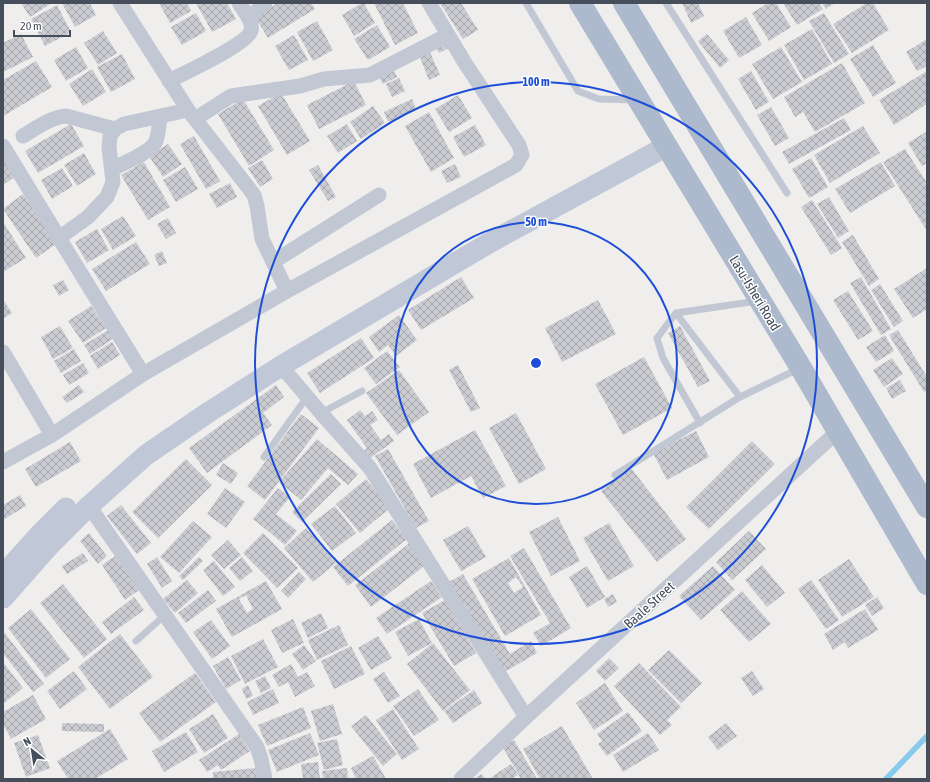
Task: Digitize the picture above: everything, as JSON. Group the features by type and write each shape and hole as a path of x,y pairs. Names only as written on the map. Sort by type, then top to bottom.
{"main road":[{"name":"Lasu-Isheri Road","path":"580,3 759,301 801,368 927,584"},
{"path":"624,3 927,507"}],"street":[{"path":"120,3 191,114 254,195 262,239 287,291"},
{"path":"169,81 231,48 246,38 251,31 251,26 249,18 239,3"},
{"path":"249,18 265,3"},
{"path":"3,462 52,435 143,374 287,291 516,165 522,155 519,145 465,63 429,3"},
{"path":"58,238 88,217 107,197 113,182 109,147 110,136 115,129 124,124 160,116 191,114 231,96 300,86 324,79 370,76 448,35"},
{"path":"23,136 61,116 115,129"},
{"path":"112,169 140,154 154,144 157,139 160,116"},
{"path":"3,598 48,547 88,506 146,455 209,412 281,366 663,140"},
{"path":"3,575 39,535 80,494 138,445 198,402 272,356 383,291 663,140"},
{"path":"3,146 58,238 143,374"},
{"path":"273,262 379,195"},
{"path":"3,352 52,435"},
{"path":"281,366 370,468 526,717"},
{"name":"Baale Street","path":"461,779 526,717 838,431"},
{"path":"88,506 257,747 265,779"}],"lane":[{"path":"526,3 578,91 599,99 639,101"},
{"path":"666,3 787,193"},
{"path":"700,423 663,358 657,338 676,313 759,301"},
{"path":"676,313 740,397"},
{"path":"615,475 740,397 801,368"},
{"path":"321,413 362,391"},
{"path":"264,457 307,397"},
{"path":"136,641 165,615"}],"building":[{"path":"21,3 52,3 30,17"},
{"path":"62,3 90,3 96,15 75,27"},
{"path":"159,3 187,3 191,11 170,23"},
{"path":"196,3 227,3 236,19 212,32"},
{"path":"278,3 311,3 315,9 268,38 255,17"},
{"path":"364,3 375,23 354,36 342,15"},
{"path":"374,3 403,3 418,33 395,45"},
{"path":"440,3 461,3 478,30 463,39"},
{"path":"682,3 698,3 704,16 691,23"},
{"path":"768,3 776,3 791,27 769,41 752,13"},
{"path":"783,3 819,3 823,9 797,25"},
{"path":"822,3 835,3 826,9"},
{"path":"867,3 873,3 889,30 852,53 833,24"},
{"path":"57,5 71,32 45,46 31,19"},
{"path":"196,13 206,31 182,45 171,27"},
{"path":"824,13 849,54 834,63 809,21"},
{"path":"746,17 762,45 739,58 723,31"},
{"path":"317,21 333,50 313,61 297,32"},
{"path":"377,25 390,47 368,60 354,39"},
{"path":"812,29 832,64 804,80 784,45"},
{"path":"103,31 117,53 98,65 84,43"},
{"path":"21,34 33,57 3,72 3,43"},
{"path":"707,34 729,60 720,68 698,41"},
{"path":"294,35 308,60 289,70 275,46"},
{"path":"431,38 453,46 439,53"},
{"path":"927,39 927,66 917,71 906,52"},
{"path":"873,45 896,83 873,97 850,59"},
{"path":"76,47 88,68 66,81 54,60"},
{"path":"781,47 802,82 773,99 752,64"},
{"path":"429,50 440,75 429,80 419,55"},
{"path":"122,54 135,79 111,92 97,67"},
{"path":"36,61 52,87 5,115 3,112 3,80"},
{"path":"842,63 865,103 815,132 803,112 795,117 784,97"},
{"path":"92,69 106,92 83,106 69,84"},
{"path":"393,69 397,77 383,84 379,77"},
{"path":"751,71 769,102 756,110 738,79"},
{"path":"927,71 927,104 894,125 879,100"},
{"path":"399,78 405,91 392,97 386,84"},
{"path":"354,81 366,105 319,129 307,105"},
{"path":"281,93 310,141 287,155 258,106"},
{"path":"458,95 472,118 449,132 435,109"},
{"path":"243,99 274,150 249,166 218,114"},
{"path":"412,99 416,109 388,122 384,112"},
{"path":"373,106 385,123 361,139 350,122"},
{"path":"771,107 789,138 775,146 757,115"},
{"path":"429,112 454,158 431,172 405,126"},
{"path":"844,118 851,130 789,164 782,152"},
{"path":"71,124 84,146 38,173 25,151"},
{"path":"347,124 357,141 338,153 327,136"},
{"path":"475,125 486,145 464,157 453,137"},
{"path":"863,126 880,153 830,183 814,155"},
{"path":"927,131 927,163 922,166 908,143"},
{"path":"194,136 220,181 206,189 180,144"},
{"path":"168,144 182,164 163,177 149,156"},
{"path":"905,149 927,183 927,231 883,162"},
{"path":"84,153 96,174 77,186 64,165"},
{"path":"3,156 15,177 3,185"},
{"path":"811,158 828,187 809,198 792,169"},
{"path":"262,160 273,179 260,187 248,168"},
{"path":"144,162 170,207 148,220 121,175"},
{"path":"881,162 895,186 850,213 835,189"},
{"path":"455,164 461,177 447,183 441,171"},
{"path":"318,165 336,197 328,201 309,170"},
{"path":"185,167 198,189 176,202 163,180"},
{"path":"62,168 73,186 52,199 41,180"},
{"path":"230,183 237,197 217,208 209,194"},
{"path":"23,194 56,244 36,258 3,209"},
{"path":"829,197 849,231 838,238 817,204"},
{"path":"812,200 842,248 831,255 801,207"},
{"path":"123,216 136,236 113,250 101,229"},
{"path":"168,218 176,233 166,239 157,224"},
{"path":"3,222 26,258 3,272"},
{"path":"97,229 109,250 87,263 75,242"},
{"path":"853,235 879,279 869,286 842,242"},
{"path":"136,242 150,264 106,291 92,269"},
{"path":"162,251 167,263 159,266 154,255"},
{"path":"927,268 927,309 913,318 894,289"},
{"path":"461,277 474,298 421,330 408,310"},
{"path":"861,277 891,329 881,335 850,283"},
{"path":"63,280 69,290 59,296 53,285"},
{"path":"880,284 903,321 894,327 871,290"},
{"path":"848,291 873,331 858,340 833,300"},
{"path":"3,299 12,313 3,319"},
{"path":"598,300 616,334 562,362 545,328"},
{"path":"91,306 106,328 83,343 68,321"},
{"path":"399,315 417,340 396,356 388,345 379,352 369,337"},
{"path":"60,326 73,348 53,359 41,337"},
{"path":"680,326 710,381 698,387 668,333"},
{"path":"108,330 113,339 90,354 84,345"},
{"path":"898,330 927,377 927,390 924,392 889,335"},
{"path":"885,335 894,351 876,362 866,347"},
{"path":"361,338 374,358 320,393 307,373"},
{"path":"112,342 120,355 98,369 90,356"},
{"path":"74,349 81,361 61,373 54,361"},
{"path":"387,351 400,367 376,384 364,368"},
{"path":"644,357 672,408 623,435 595,384"},
{"path":"892,358 903,374 884,387 873,370"},
{"path":"83,363 89,373 69,385 63,375"},
{"path":"458,365 480,408 471,412 449,370"},
{"path":"399,370 429,412 397,435 366,393"},
{"path":"900,380 906,391 892,399 886,388"},
{"path":"79,385 84,392 67,403 62,397"},
{"path":"276,385 284,397 263,413 272,425 207,473 189,448"},
{"path":"360,410 365,416 372,411 378,420 370,425 381,440 389,434 394,441 369,459 363,451 367,448 347,420"},
{"path":"516,413 546,469 519,484 489,428"},
{"path":"301,414 319,428 265,500 247,486"},
{"path":"475,430 506,486 483,498 471,476 431,498 413,464"},
{"path":"696,431 709,457 667,480 653,453"},
{"path":"317,439 358,474 348,485 328,468 301,500 279,482"},
{"path":"752,441 775,464 709,529 686,507"},
{"path":"70,442 81,461 36,487 25,469"},
{"path":"388,449 429,521 416,528 375,456"},
{"path":"186,459 212,485 158,538 132,512"},
{"path":"223,463 238,473 231,484 216,475"},
{"path":"631,468 686,539 657,562 601,491"},
{"path":"331,474 341,484 302,522 292,512"},
{"path":"366,479 390,508 360,533 336,504"},
{"path":"225,488 245,502 226,528 207,514"},
{"path":"278,488 290,497 276,514 297,531 285,545 253,519"},
{"path":"20,495 26,506 3,520 3,505"},
{"path":"121,505 151,543 137,554 107,516"},
{"path":"335,506 356,533 332,551 311,524"},
{"path":"558,517 580,561 551,576 529,532"},
{"path":"392,520 407,539 348,586 333,567"},
{"path":"193,521 212,537 179,573 160,557"},
{"path":"609,523 634,566 608,581 583,538"},
{"path":"468,526 486,557 461,571 443,540"},
{"path":"306,528 336,563 313,582 284,548"},
{"path":"749,531 766,549 732,580 716,562"},
{"path":"89,533 107,556 98,564 80,541"},
{"path":"263,533 298,568 277,588 243,553"},
{"path":"228,540 241,555 224,569 211,555"},
{"path":"411,542 427,564 371,607 355,585"},
{"path":"524,548 571,628 541,646 533,633 550,623 510,556"},
{"path":"83,553 88,561 67,574 62,566"},
{"path":"115,556 139,590 125,600 102,565"},
{"path":"157,557 172,581 162,588 147,564"},
{"path":"199,557 203,561 183,580 179,576"},
{"path":"242,557 253,571 240,581 229,568"},
{"path":"509,558 541,615 505,636 472,579","holes":["516,577 523,587 514,593 508,583"]},
{"path":"849,559 874,597 842,617 818,580"},
{"path":"214,561 235,587 223,596 203,570"},
{"path":"762,565 785,593 767,607 745,580"},
{"path":"587,566 605,597 587,608 569,577"},
{"path":"713,566 735,590 701,620 679,596"},
{"path":"299,572 306,579 288,598 281,591"},
{"path":"463,574 510,654 531,641 537,653 501,674 447,583"},
{"path":"187,580 198,593 175,613 163,599"},
{"path":"811,580 839,620 826,629 798,589"},
{"path":"266,581 282,609 232,637 216,609","holes":["246,595 253,609 247,613 239,599"]},
{"path":"431,581 442,597 387,634 376,618"},
{"path":"63,584 107,639 84,658 40,603"},
{"path":"208,590 216,601 186,623 178,613"},
{"path":"742,591 771,624 749,642 720,610"},
{"path":"613,594 617,602 608,607 604,599"},
{"path":"134,597 144,610 111,634 102,622"},
{"path":"877,597 884,608 872,616 865,605"},
{"path":"445,600 476,653 454,666 422,613"},
{"path":"31,609 70,659 46,678 8,628"},
{"path":"865,609 878,630 848,648 845,642 833,650 824,634"},
{"path":"321,613 328,628 308,638 301,623"},
{"path":"293,619 304,643 282,653 271,630"},
{"path":"419,619 432,643 408,656 395,632"},
{"path":"211,620 230,646 212,659 193,632"},
{"path":"339,625 348,645 317,660 308,640"},
{"path":"4,632 44,684 33,692 3,653"},
{"path":"120,634 153,677 110,709 78,667"},
{"path":"378,636 392,658 371,670 358,648"},
{"path":"263,639 278,667 245,684 231,656"},
{"path":"433,643 470,690 443,711 407,664"},
{"path":"304,645 316,661 303,670 292,654"},
{"path":"351,646 365,674 334,689 321,661"},
{"path":"669,650 702,683 681,703 648,670"},
{"path":"228,657 241,680 226,689 213,666"},
{"path":"609,658 619,668 605,681 596,671"},
{"path":"3,662 23,688 3,704"},
{"path":"639,663 681,707 667,720 672,725 660,735 614,686"},
{"path":"291,664 298,677 307,672 315,686 295,697 288,682 279,687 272,675"},
{"path":"74,671 87,689 60,709 47,691"},
{"path":"752,671 764,689 753,696 741,678"},
{"path":"384,672 400,696 388,703 373,679"},
{"path":"195,673 216,702 160,742 139,713"},
{"path":"265,676 271,688 261,693 255,681"},
{"path":"605,683 623,711 594,730 576,703"},
{"path":"248,685 253,696 246,699 242,689"},
{"path":"273,689 279,703 253,715 247,702"},
{"path":"418,689 439,720 414,736 393,706"},
{"path":"474,690 482,703 453,723 444,711"},
{"path":"33,695 46,719 11,739 3,724 3,712"},
{"path":"333,704 342,734 320,741 311,711"},
{"path":"303,707 311,728 267,746 258,725"},
{"path":"393,709 419,749 402,760 376,720"},
{"path":"628,712 642,731 607,756 598,744 602,741 597,734"},
{"path":"213,714 228,738 204,753 189,729"},
{"path":"366,715 397,754 383,766 351,726"},
{"path":"62,723 104,724 104,732 62,731"},
{"path":"726,723 737,736 718,750 708,737"},
{"path":"562,726 593,779 540,779 523,749"},
{"path":"110,729 128,759 95,779 68,779 57,761"},
{"path":"186,732 198,752 164,772 152,751"},
{"path":"310,733 319,755 277,772 268,750"},
{"path":"648,733 659,750 623,772 613,755"},
{"path":"239,734 250,751 221,770 218,765 207,772 199,760"},
{"path":"38,735 50,768 26,777 14,743"},
{"path":"337,739 343,765 324,770 317,743"},
{"path":"514,740 537,779 521,779 502,746"},
{"path":"373,756 386,779 356,779 351,768"},
{"path":"318,762 320,779 303,779 301,764"},
{"path":"511,764 518,775 512,779 490,778"},
{"path":"256,768 257,779 213,779 213,772"},
{"path":"347,768 348,779 323,779 322,771"},
{"path":"482,774 485,779 474,779"}],"waterway":[{"path":"886,779 927,736"}]}
